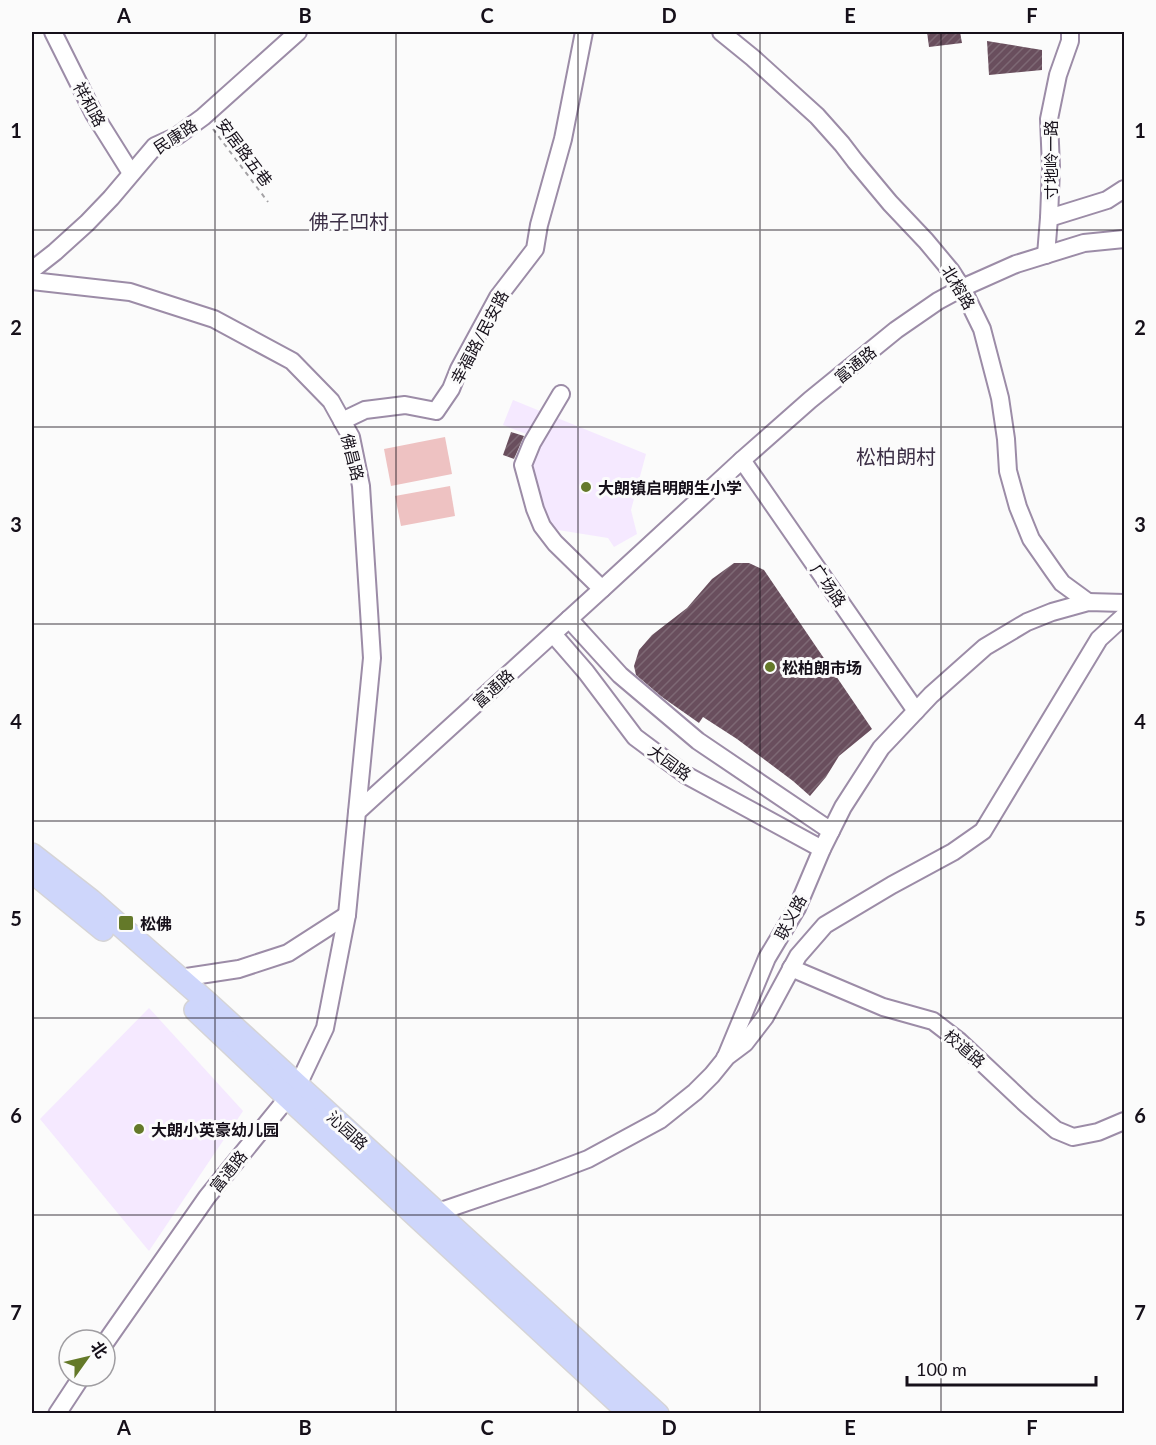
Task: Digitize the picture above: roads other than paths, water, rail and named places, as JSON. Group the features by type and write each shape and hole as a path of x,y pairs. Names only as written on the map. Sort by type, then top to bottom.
{"main road":[{"name":"沁园路","path":"32,854 91,900 180,978 293,1092 630,1413"},
{"name":"沁园路","path":"32,872 438,1212 658,1413"}],"street":[{"name":"祥和路","path":"53,32 94,114 131,173"},
{"name":"民康路","path":"32,270 87,224 155,146 177,136 203,117 298,32"},
{"name":"幸福路/民安路","path":"342,421 365,410 405,405 436,411 451,388 498,297 535,249 539,225 563,139 584,32"},
{"name":"北榕路","path":"721,32 817,116 926,241 962,288 982,329 1000,398 1008,471 1022,518 1031,539 1062,583 1088,603"},
{"name":"寸地岭一路","path":"1046,255 1051,168 1049,119 1058,75 1070,41 1070,32"},
{"path":"1049,218 1107,200 1125,189"},
{"name":"富通路","path":"115,1328 207,1197 293,1092 325,1028 346,915 357,812 742,460 810,400 896,330 938,301 1016,264 1084,243 1125,239"},
{"name":"佛昌路","path":"32,281 130,292 214,319 292,361 331,401 351,437 361,486 372,658 357,812"},
{"path":"561,394 532,443 523,465 535,510 542,526 555,543 602,589"},
{"name":"广场路","path":"742,460 916,711"},
{"name":"联义路","path":"438,1212 578,1163 660,1120 695,1092 725,1059 767,958 797,908 843,807 881,748 931,695 986,647 1027,622 1052,612 1088,603 1125,603"},
{"path":"725,1059 745,1043 765,1017 798,956 825,925 953,852 982,831 1099,639 1125,616"},
{"path":"569,619 620,675 698,741 831,831"},
{"name":"大园路","path":"553,634 586,672 635,736 686,775 822,849"},
{"path":"180,978 238,969 288,953 346,915"},
{"name":"校道路","path":"791,968 884,1007 933,1021 1056,1130 1074,1137 1098,1132 1125,1121"},
{"path":"57,1413 74,1388"}],"place":[{"name":"大朗镇启明朗生小学","path":"586,487"},
{"name":"松柏朗市场","path":"770,667"},
{"name":"松佛","path":"126,923"},
{"name":"大朗小英豪幼儿园","path":"139,1129"}],"district":[{"name":"佛子凹村","path":"349,221"},
{"name":"松柏朗村","path":"896,456"}]}
